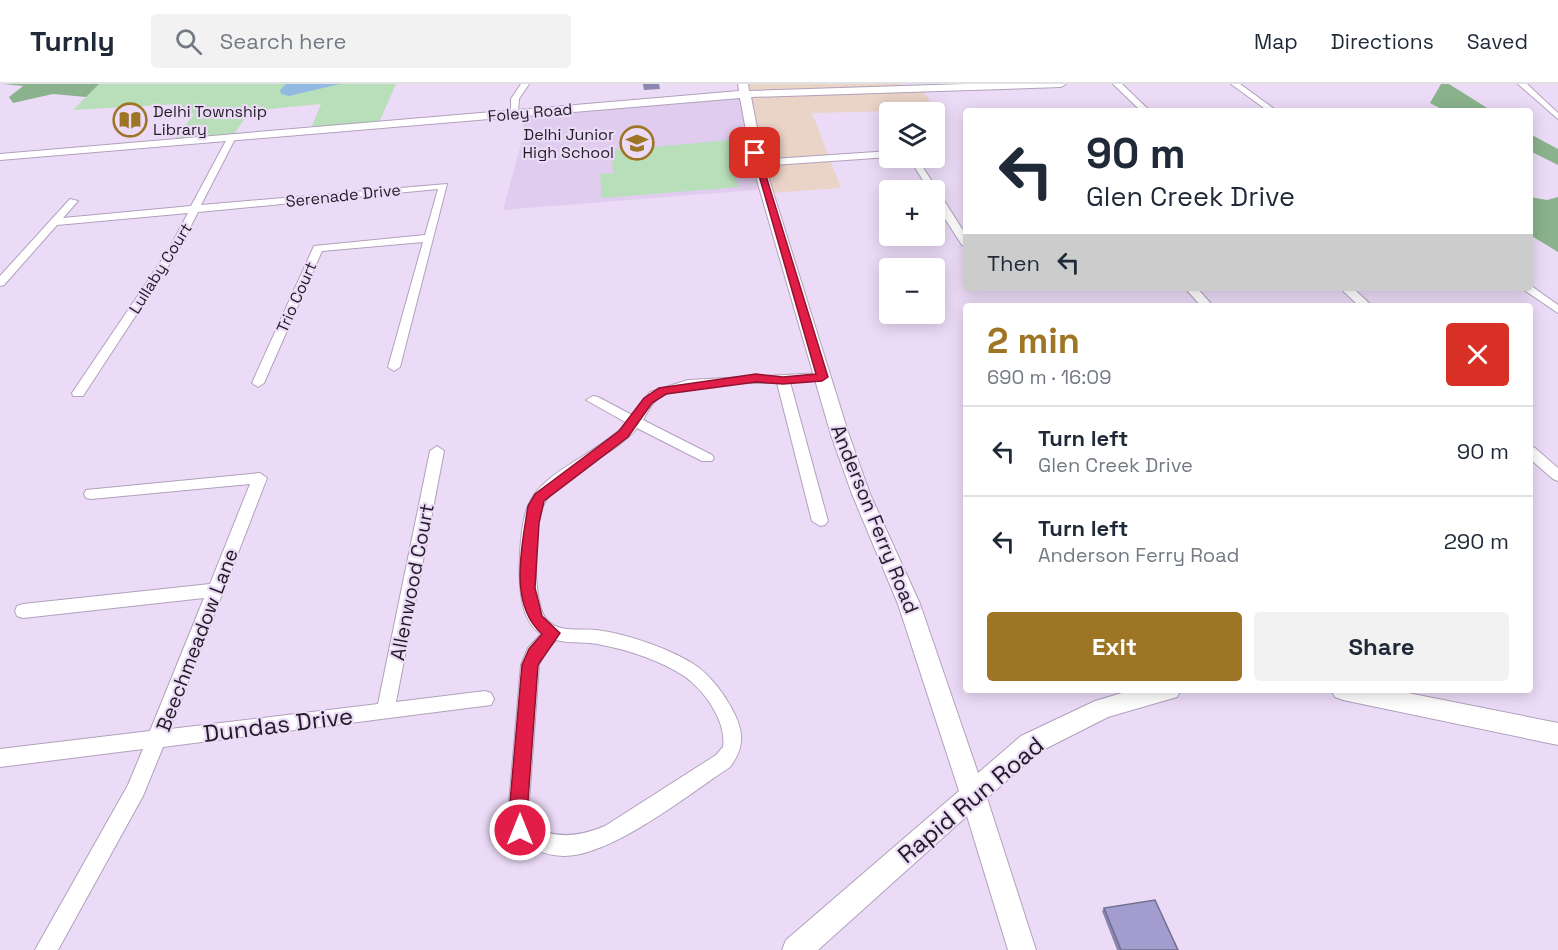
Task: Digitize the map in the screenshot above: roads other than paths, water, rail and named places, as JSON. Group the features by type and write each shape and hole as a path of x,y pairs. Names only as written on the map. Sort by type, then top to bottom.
{"street":[{"path":"514,113 515,99 525,84"},
{"name":"Foley Road","path":"0,157 514,113 745,89 1061,84"},
{"path":"1117,84 1143,108"},
{"path":"1235,84 1269,108"},
{"path":"1522,84 1558,117"},
{"name":"Anderson Ferry Road","path":"745,89 750,130 758,163 822,377 861,494 909,604 931,664 1022,950"},
{"name":"Lullaby Court","path":"78,393 168,260 232,137"},
{"path":"758,163 879,155"},
{"name":"Serenade Drive","path":"55,222 444,186 394,367"},
{"path":"0,283 73,201"},
{"path":"945,210 963,238"},
{"name":"Trio Court","path":"258,383 318,248 429,238"},
{"path":"1194,291 1205,303"},
{"path":"1349,291 1363,303"},
{"path":"1531,291 1558,310"},
{"path":"552,633 534,653 530,665 518,814 520,830 532,839 545,846 562,847 596,840 723,761 732,749 733,735 730,723 709,689 690,671 604,638 552,633 536,620 530,606 527,588 535,506 540,497 556,483 623,434 648,401 663,391 756,378 783,381 822,377"},
{"path":"783,381 820,521"},
{"path":"593,400 706,458"},
{"name":"Allenwood Court","path":"386,712 437,452"},
{"path":"1533,454 1558,476"},
{"name":"Beechmeadow Lane","path":"46,950 136,790 260,477 91,494"},
{"path":"23,611 216,590"},
{"name":"Rapid Run Road","path":"796,950 1030,744 1103,708 1158,693"},
{"path":"1358,693 1558,734"},
{"name":"Dundas Drive","path":"0,758 485,699"}],"water":[{"path":"286,84 340,84 289,96 281,94 280,90"}],"place":[{"name":"Delhi Township Library","path":"130,120"},
{"name":"Delhi Junior High School","path":"637,143"}]}
